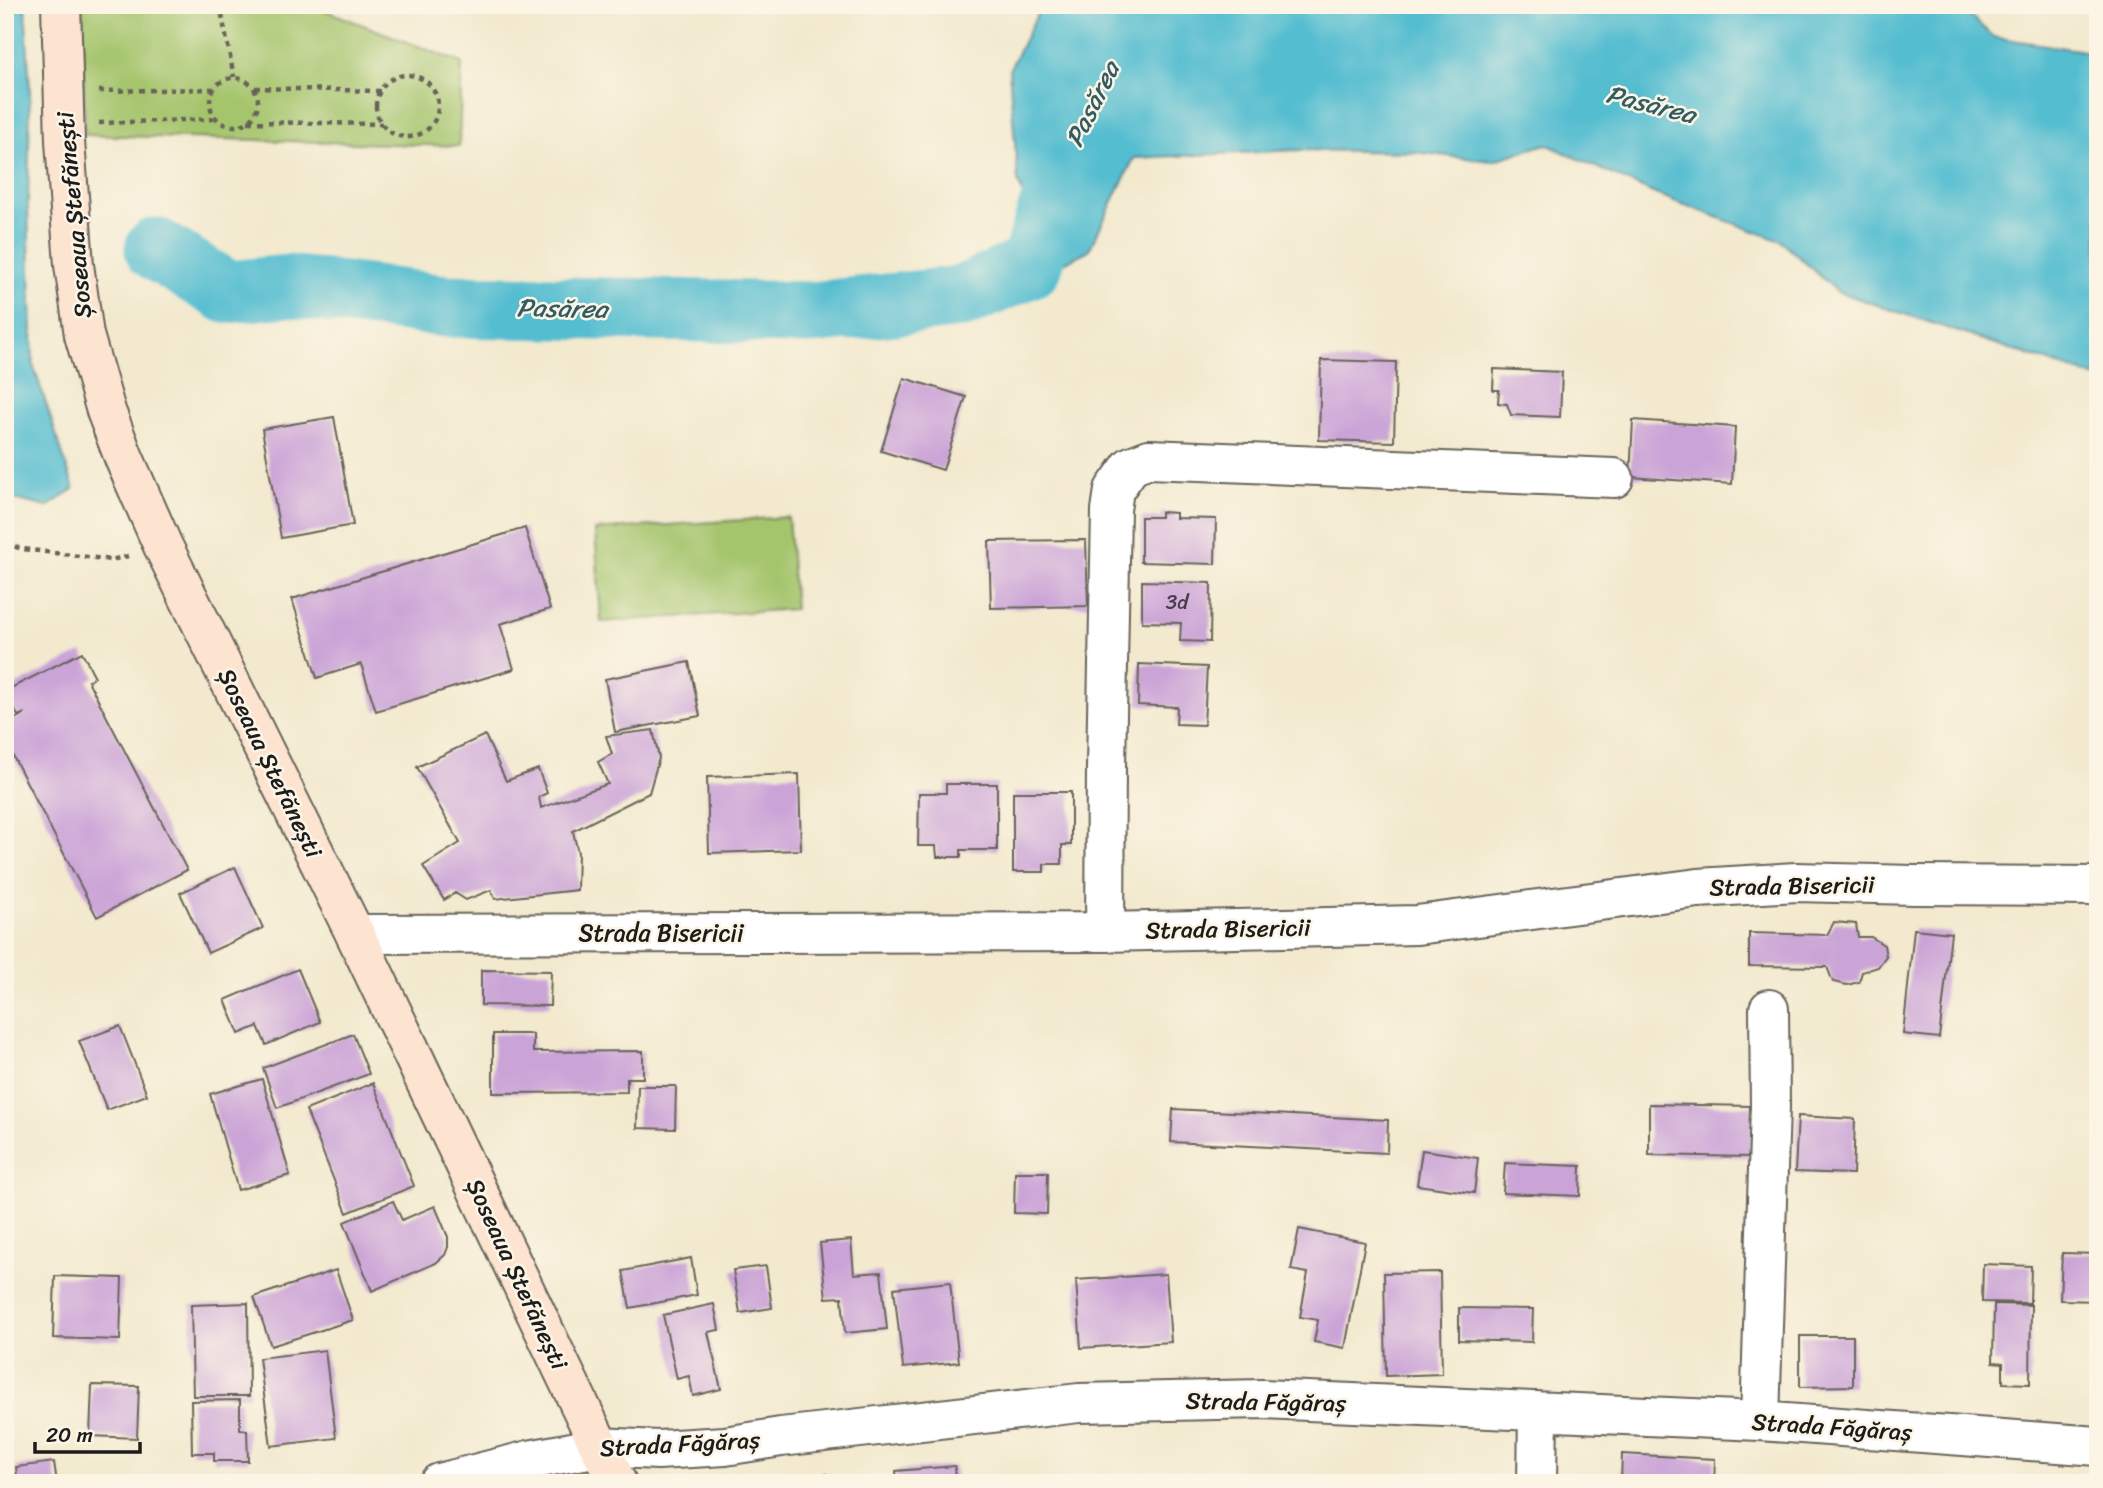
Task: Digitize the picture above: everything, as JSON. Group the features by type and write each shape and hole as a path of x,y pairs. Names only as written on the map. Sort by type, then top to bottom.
{"main road":[{"name":"Șoseaua Ștefănești","path":"61,5 65,141 74,265 84,335 110,423 163,546 355,934 617,1483"}],"street":[{"path":"1105,932 1111,510 1114,490 1131,466 1149,459 1614,478"},
{"name":"Strada Bisericii","path":"355,934 1105,932 1417,925 1698,887 1796,882 1914,886 2098,886"},
{"path":"1760,1422 1770,1106 1769,1009"},
{"name":"Strada Făgăraș","path":"439,1483 529,1460 600,1447 658,1450 725,1446 1079,1403 1262,1399 1760,1422 2098,1446"},
{"path":"1537,1483 1538,1411"}],"path":[{"path":"220,5 234,77"},
{"path":"400,75 420,77 429,82 435,91 439,111 429,129 420,135 399,136 389,132 377,115 376,104 380,91 383,85 400,75"},
{"path":"88,123 217,119 231,126 239,126 257,111 259,103 255,88 249,82 234,77 226,79 214,89 210,104 217,119"},
{"path":"255,88 380,91"},
{"path":"87,92 214,89"},
{"path":"247,122 382,124"},
{"path":"5,544 23,549 111,560 163,546"}],"green space":[{"path":"82,5 311,5 462,63 459,146 85,135"},
{"path":"788,517 795,609 601,622 595,530"}],"water":[{"path":"5,5 25,5 30,89 28,207 33,364 74,489 47,507 5,497"},
{"path":"1042,5 1959,5 1993,37 2098,53 2098,378 1838,292 1781,241 1653,193 1546,144 1492,161 1413,152 1299,150 1134,158 1089,250 1049,271 1018,181 1009,70"}],"building":[{"path":"1321,360 1396,362 1394,442 1319,440"},
{"path":"1494,369 1562,372 1560,417 1511,415 1507,404 1498,403 1499,390 1493,390"},
{"path":"904,378 966,397 943,470 881,451"},
{"path":"334,417 353,525 281,538 262,429"},
{"path":"1633,420 1735,427 1732,484 1630,477"},
{"path":"1161,512 1176,513 1176,518 1216,519 1215,564 1141,562 1141,517 1161,517"},
{"path":"525,528 550,609 500,624 514,669 376,711 361,664 317,678 292,599"},
{"path":"1086,540 1088,606 991,608 989,541"},
{"path":"1142,581 1211,583 1210,642 1180,641 1181,623 1142,622"},
{"path":"82,652 95,677 88,681 187,870 97,917 5,741 5,724 25,713 18,716 5,691"},
{"path":"689,662 700,716 615,732 605,679"},
{"path":"1139,664 1207,667 1204,725 1176,724 1177,707 1138,705"},
{"path":"653,730 659,758 649,793 573,831 578,853 577,890 495,899 491,890 466,900 455,893 444,900 423,866 460,843 417,767 485,735 506,781 538,769 547,793 539,797 541,808 608,784 598,762 612,754 606,736"},
{"path":"799,774 801,850 709,853 707,777"},
{"path":"946,784 997,784 997,850 961,850 961,857 937,857 936,846 918,846 919,793 946,793"},
{"path":"1013,792 1071,792 1071,845 1062,845 1062,864 1044,864 1044,872 1013,872"},
{"path":"235,867 263,928 208,953 180,893"},
{"path":"1834,922 1856,924 1858,937 1871,937 1884,945 1886,956 1878,967 1862,972 1859,982 1847,985 1833,982 1827,967 1749,966 1749,933 1827,935"},
{"path":"1914,929 1951,933 1939,1038 1903,1034"},
{"path":"298,969 320,1022 266,1045 258,1026 239,1034 225,1000"},
{"path":"481,970 551,971 550,1006 481,1005"},
{"path":"120,1026 147,1095 107,1110 79,1041"},
{"path":"353,1034 369,1074 277,1108 263,1068"},
{"path":"493,1034 533,1034 533,1052 643,1051 643,1078 627,1078 627,1092 493,1093"},
{"path":"262,1079 290,1175 238,1190 210,1094"},
{"path":"373,1083 414,1186 347,1213 306,1110"},
{"path":"638,1086 676,1086 675,1129 637,1128"},
{"path":"1649,1104 1752,1106 1751,1157 1649,1155"},
{"path":"1173,1109 1388,1120 1387,1153 1171,1142"},
{"path":"1798,1116 1855,1119 1853,1174 1795,1172"},
{"path":"1422,1150 1478,1158 1474,1193 1417,1185"},
{"path":"1505,1163 1581,1166 1580,1196 1503,1193"},
{"path":"1015,1172 1048,1172 1047,1214 1014,1213"},
{"path":"393,1201 402,1220 435,1206 448,1237 448,1247 445,1255 436,1263 372,1291 344,1222"},
{"path":"1299,1229 1365,1242 1345,1348 1314,1342 1318,1320 1300,1317 1308,1273 1291,1270"},
{"path":"851,1240 854,1274 881,1272 887,1329 845,1333 842,1297 826,1298 820,1243"},
{"path":"2062,1253 2098,1254 2098,1301 2060,1300"},
{"path":"691,1258 697,1295 630,1308 623,1271"},
{"path":"1983,1264 2031,1266 2030,1303 1982,1302"},
{"path":"766,1266 772,1308 740,1313 733,1270"},
{"path":"336,1270 353,1320 271,1346 254,1297"},
{"path":"1440,1272 1442,1374 1386,1376 1384,1273"},
{"path":"1166,1274 1171,1342 1081,1348 1076,1280"},
{"path":"55,1276 122,1278 120,1340 53,1338"},
{"path":"950,1282 959,1362 903,1368 894,1288"},
{"path":"248,1303 249,1396 193,1396 191,1305"},
{"path":"714,1304 719,1330 708,1332 721,1389 693,1396 689,1376 677,1379 663,1315"},
{"path":"1994,1304 2031,1305 2030,1384 2003,1383 2003,1363 1993,1362"},
{"path":"1459,1308 1533,1309 1532,1342 1459,1340"},
{"path":"1800,1336 1853,1336 1853,1386 1800,1387"},
{"path":"325,1350 336,1438 271,1446 259,1358"},
{"path":"92,1385 139,1386 137,1438 90,1436"},
{"path":"240,1400 240,1429 247,1430 248,1461 214,1461 214,1453 192,1453 191,1401"},
{"path":"1622,1454 1715,1459 1714,1483 1621,1483"},
{"path":"54,1462 57,1483 18,1483 16,1467"},
{"path":"955,1466 956,1483 897,1483 896,1471"},
{"path":"826,1474 829,1483 806,1483"}],"waterway":[{"name":"Pasărea","path":"156,249 227,292 288,286 446,306 811,313 962,297 1031,266 1066,159"}]}
